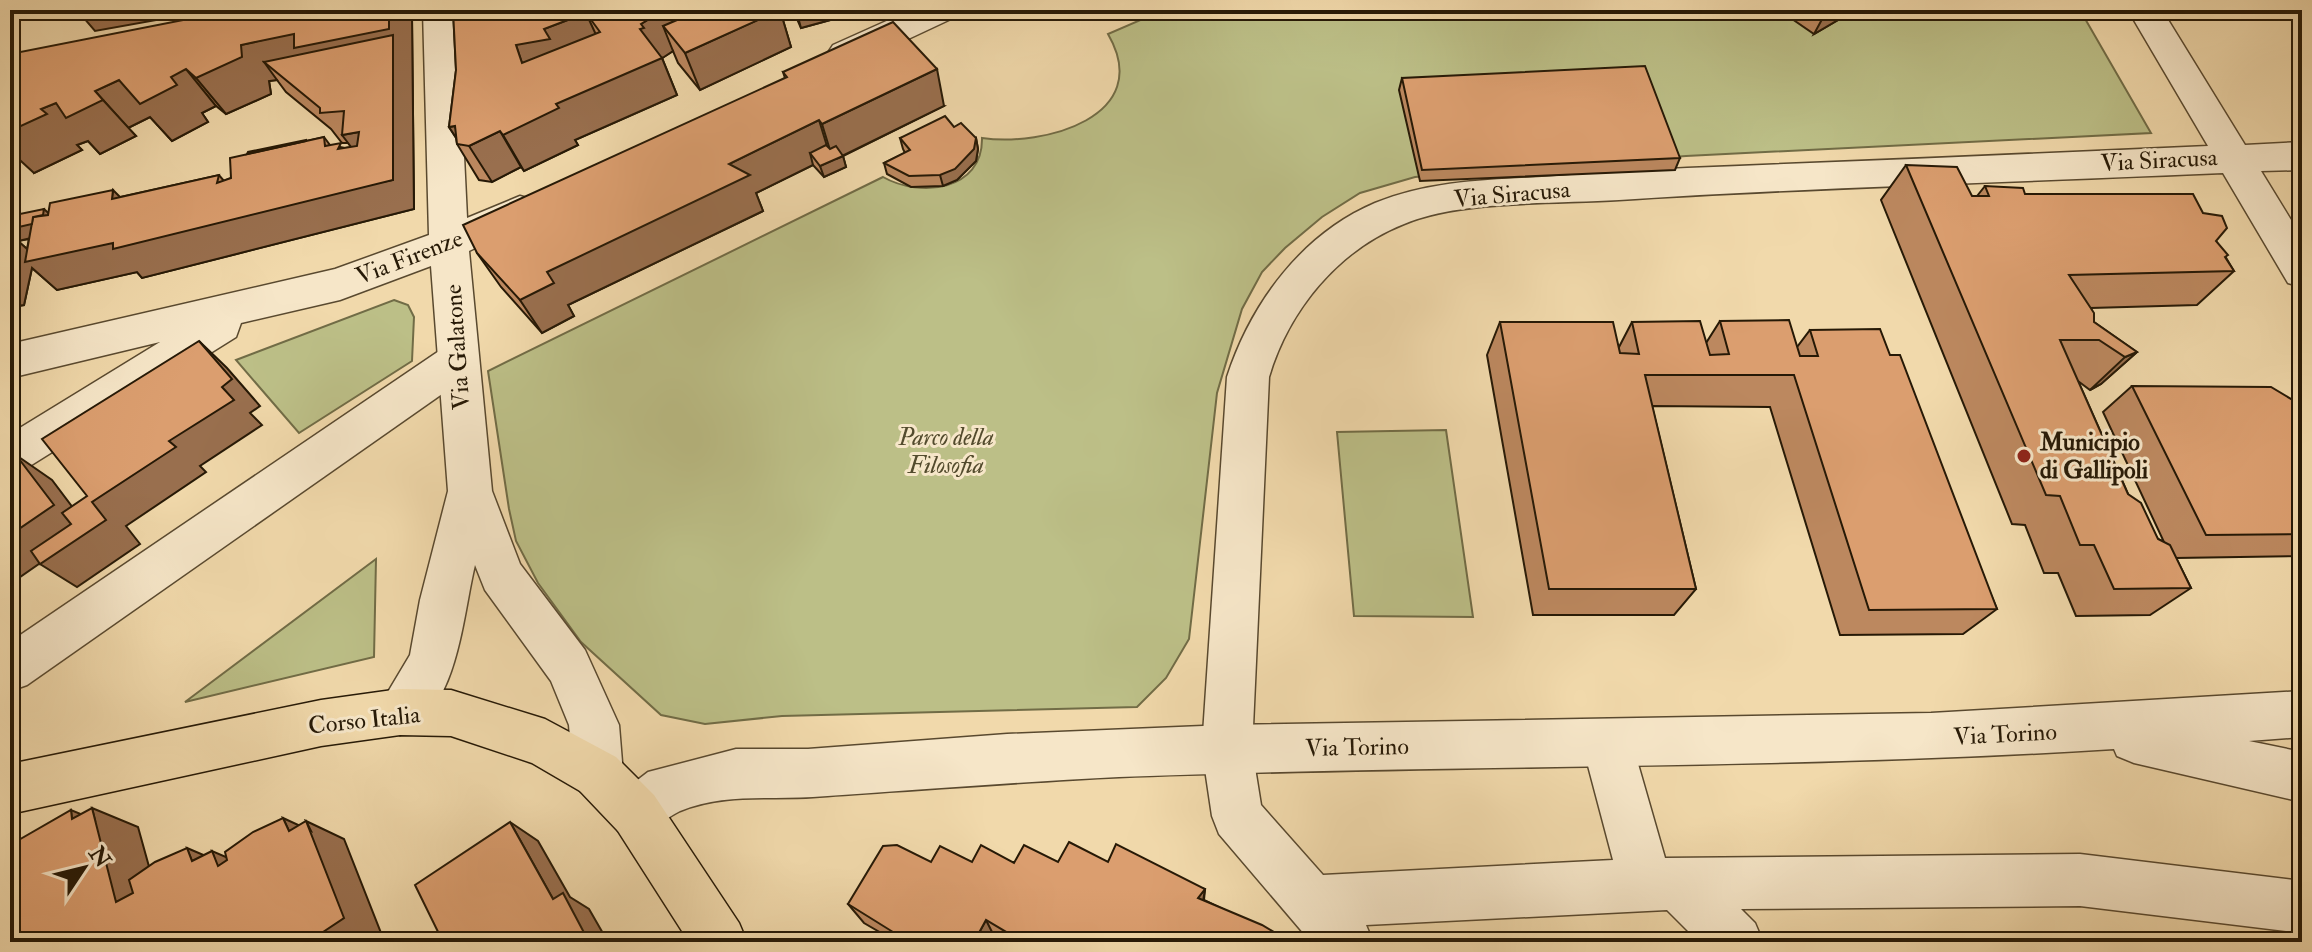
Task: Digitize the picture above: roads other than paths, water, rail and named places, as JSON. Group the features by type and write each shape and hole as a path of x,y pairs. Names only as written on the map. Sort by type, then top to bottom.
{"main road":[{"name":"Corso Italia","path":"10,789 237,738 400,712 451,713 545,743 598,774 636,813 720,942"}],"street":[{"name":"Via Galatone","path":"440,10 449,243 470,491 501,575 568,666 594,725 598,774"},
{"path":"2145,10 2302,272"},
{"path":"808,72 926,13"},
{"name":"Via Siracusa","path":"1346,942 1237,816 1227,749 1248,377 1258,345 1293,287 1343,238 1388,214 1462,196 2232,156 2302,156"},
{"name":"Via Firenze","path":"10,361 340,284 449,243 553,194"},
{"name":"Via Firenze","path":"10,456 261,302"},
{"path":"10,669 457,361"},
{"name":"Via Galatone","path":"400,712 433,662 443,600 470,491"},
{"name":"Via Torino","path":"636,813 666,790 736,773 808,773 1007,758 1227,749 1931,737 2302,714"},
{"name":"Via Torino","path":"2089,729 2302,777"},
{"path":"1607,743 1662,884 1736,942"},
{"path":"1311,902 1662,884 2080,880 2302,907"}],"place":[{"name":"Municipio di Gallipoli","path":"2024,456"}],"park label":[{"name":"Parco della Filosofia","path":"946,451"}]}
